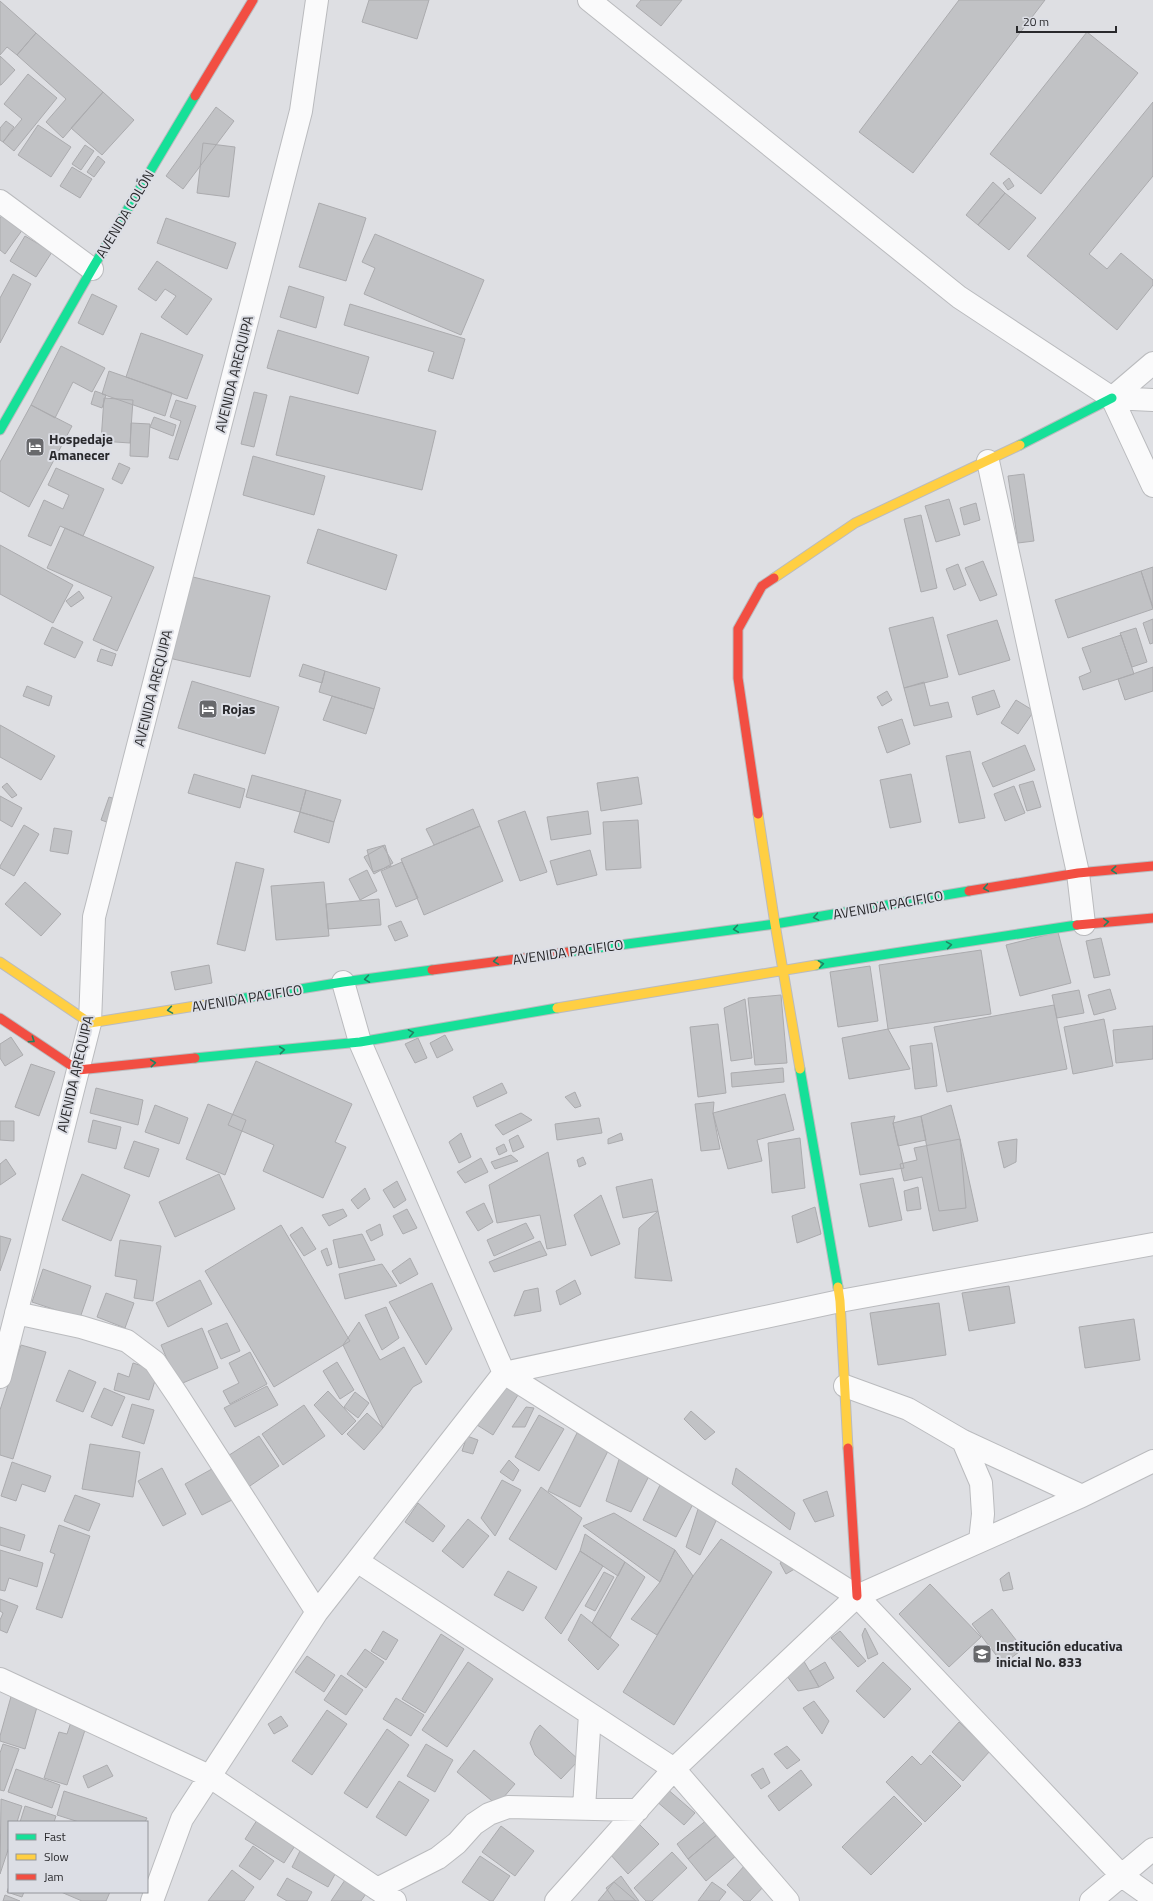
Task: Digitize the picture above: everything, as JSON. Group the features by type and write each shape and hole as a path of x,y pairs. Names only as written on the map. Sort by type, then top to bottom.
{"main road":[{"name":"AVENIDA COLÓN","path":"0,430 92,269 253,0"},
{"path":"857,1596 840,1301 775,924 738,678 738,630 762,586 854,523 988,461 1112,398"},
{"name":"AVENIDA PACIFICO","path":"90,1023 343,982 775,924 1078,873 1153,866"},
{"path":"0,1018 78,1070 360,1042 782,970 1084,924 1153,918"},
{"path":"0,962 90,1023"}],"street":[{"name":"AVENIDA AREQUIPA","path":"0,1377 90,1023 94,918 301,111 317,0"},
{"path":"589,0 959,297 1112,398 1153,400"},
{"path":"0,201 92,269"},
{"path":"1112,398 1153,363"},
{"path":"1112,398 1153,486"},
{"path":"988,461 1078,873 1084,924"},
{"path":"343,982 360,1042 504,1373 857,1596 1122,1876 1153,1898"},
{"path":"152,1901 182,1819 317,1612 504,1373 840,1301 1153,1244"},
{"path":"16,1313 81,1327 127,1341 155,1362 317,1612"},
{"path":"845,1386 908,1410 963,1442 1082,1496"},
{"path":"963,1442 981,1483 983,1514 980,1541"},
{"path":"556,1901 674,1769 857,1596 1082,1496 1153,1461"},
{"path":"357,1561 674,1769 788,1901"},
{"path":"0,1680 209,1776 395,1901"},
{"path":"584,1808 590,1714"},
{"path":"377,1889 438,1858 457,1844 474,1824 489,1814 508,1807 638,1810"},
{"path":"1091,1901 1153,1848"}],"building":[{"path":"369,0 429,0 417,39 362,22"},
{"path":"641,0 682,0 661,26 636,6"},
{"path":"959,0 1045,0 913,173 859,132"},
{"path":"0,1 36,33 17,55 7,47 0,55"},
{"path":"1087,32 1138,73 1041,194 990,154"},
{"path":"36,33 103,92 63,138 46,122 66,99 17,55"},
{"path":"0,56 15,70 1,85 0,85"},
{"path":"28,74 57,98 14,151 3,142 22,119 4,104"},
{"path":"103,92 134,120 102,155 71,128"},
{"path":"1153,102 1153,176 1089,254 1107,269 1121,253 1153,280 1153,285 1117,330 1027,256"},
{"path":"216,107 234,121 183,189 166,176"},
{"path":"6,121 14,127 3,142 0,140 0,128"},
{"path":"38,125 71,147 51,177 18,155"},
{"path":"203,143 235,147 229,197 197,193"},
{"path":"85,145 94,151 81,170 72,164"},
{"path":"98,156 105,162 94,177 87,172"},
{"path":"72,167 92,179 80,198 60,186"},
{"path":"1009,178 1014,186 1008,190 1003,183"},
{"path":"993,182 1005,193 978,225 966,215"},
{"path":"1005,193 1036,218 1009,250 978,225"},
{"path":"319,203 366,218 346,281 299,267"},
{"path":"3,214 23,229 5,254 0,250 0,218"},
{"path":"166,218 236,243 227,269 157,243"},
{"path":"375,234 484,280 461,335 364,294 375,268 362,262"},
{"path":"25,236 52,252 36,277 10,261"},
{"path":"157,261 212,299 187,335 161,317 176,296 165,289 156,301 138,289"},
{"path":"13,274 31,284 0,343 0,298"},
{"path":"289,286 324,297 316,328 280,317"},
{"path":"92,294 117,306 103,335 78,323"},
{"path":"350,304 465,339 453,379 428,371 434,352 344,325"},
{"path":"278,330 369,357 358,394 267,368"},
{"path":"141,333 203,355 187,399 126,377"},
{"path":"61,346 105,368 92,392 73,382 55,418 31,405"},
{"path":"109,371 172,393 165,416 102,394"},
{"path":"95,391 106,395 102,408 91,404"},
{"path":"254,392 267,395 254,447 241,444"},
{"path":"290,396 436,431 422,490 276,455"},
{"path":"104,398 133,400 130,443 101,441"},
{"path":"176,400 196,406 178,460 169,458 181,421 170,417"},
{"path":"31,405 72,426 29,507 0,491 0,462"},
{"path":"154,417 176,425 173,436 150,427"},
{"path":"131,423 150,424 148,457 130,456"},
{"path":"253,456 325,476 314,515 243,495"},
{"path":"119,463 130,468 122,484 112,479"},
{"path":"56,468 104,489 83,536 60,526 51,546 28,536 44,500 63,509 69,495 48,485"},
{"path":"1024,474 1034,541 1018,543 1008,476"},
{"path":"949,499 960,535 936,542 925,506"},
{"path":"976,503 980,520 964,525 960,508"},
{"path":"921,515 937,588 921,592 904,519"},
{"path":"65,528 154,567 117,651 93,640 112,597 47,568"},
{"path":"318,529 397,555 386,590 307,563"},
{"path":"0,545 73,585 53,623 0,594"},
{"path":"983,561 997,595 980,601 965,568"},
{"path":"958,564 966,585 954,590 946,569"},
{"path":"1153,567 1153,607 1141,571"},
{"path":"1141,571 1153,609 1068,638 1055,600"},
{"path":"189,576 270,596 250,677 169,658"},
{"path":"79,591 84,598 71,607 66,601"},
{"path":"933,617 948,677 904,688 889,628"},
{"path":"1153,619 1153,643 1150,644 1143,623"},
{"path":"997,620 1010,660 959,675 947,635"},
{"path":"52,627 83,642 75,658 44,644"},
{"path":"1136,628 1147,662 1132,667 1120,633"},
{"path":"1121,635 1134,674 1083,690 1079,677 1091,672 1082,648"},
{"path":"101,649 116,654 112,666 97,661"},
{"path":"303,664 325,671 322,683 299,676"},
{"path":"1153,667 1153,691 1125,700 1118,679"},
{"path":"325,671 380,688 374,709 319,692"},
{"path":"192,681 279,707 265,754 178,728"},
{"path":"924,682 930,706 948,702 952,717 914,726 904,688"},
{"path":"27,686 52,696 49,706 23,696"},
{"path":"994,690 1000,707 977,715 972,697"},
{"path":"887,691 892,700 882,706 877,697"},
{"path":"332,696 374,709 366,734 323,720"},
{"path":"1016,700 1034,711 1018,734 1001,723"},
{"path":"902,719 910,744 887,753 878,727"},
{"path":"0,725 55,756 41,780 0,757"},
{"path":"1025,745 1035,770 993,787 982,763"},
{"path":"970,751 985,818 959,823 946,756"},
{"path":"194,774 245,789 240,808 188,793"},
{"path":"911,774 921,822 890,828 880,780"},
{"path":"252,775 306,790 300,812 246,797"},
{"path":"638,777 642,804 601,811 597,783"},
{"path":"1033,781 1041,807 1027,811 1019,785"},
{"path":"7,783 17,795 12,798 2,787"},
{"path":"1014,786 1025,813 1005,821 994,794"},
{"path":"306,790 341,800 334,822 300,812"},
{"path":"0,796 22,808 12,827 0,820"},
{"path":"109,797 122,801 115,825 101,820"},
{"path":"473,809 480,826 434,845 426,829"},
{"path":"525,811 547,872 520,881 498,821"},
{"path":"588,811 591,834 551,840 547,817"},
{"path":"300,812 334,822 329,843 294,832"},
{"path":"638,820 641,868 606,870 603,822"},
{"path":"24,825 39,834 14,876 0,868 0,866"},
{"path":"480,826 503,881 424,915 401,859"},
{"path":"54,828 72,831 68,854 50,851"},
{"path":"385,845 391,866 373,872 367,850"},
{"path":"383,846 393,863 374,874 364,857"},
{"path":"590,850 597,875 557,885 550,861"},
{"path":"236,862 264,869 245,951 217,944"},
{"path":"402,862 418,898 396,907 381,871"},
{"path":"367,870 377,891 360,900 349,879"},
{"path":"25,882 61,914 41,936 5,904"},
{"path":"324,882 329,936 276,940 271,886"},
{"path":"379,899 381,925 328,929 326,904"},
{"path":"401,921 408,936 395,941 388,926"},
{"path":"1058,932 1071,983 1020,996 1006,945"},
{"path":"1101,938 1110,975 1094,978 1086,941"},
{"path":"981,950 991,1014 888,1029 879,965"},
{"path":"209,965 212,983 175,990 171,972"},
{"path":"870,966 878,1021 838,1027 830,972"},
{"path":"1110,989 1116,1009 1094,1015 1088,995"},
{"path":"1079,990 1084,1013 1057,1018 1052,995"},
{"path":"781,995 787,1063 755,1065 748,998"},
{"path":"745,999 752,1058 731,1061 724,1008"},
{"path":"1054,1005 1067,1069 947,1092 934,1027"},
{"path":"1104,1019 1113,1066 1073,1074 1064,1027"},
{"path":"718,1024 726,1093 698,1097 690,1027"},
{"path":"1153,1026 1153,1059 1116,1063 1113,1030"},
{"path":"888,1029 910,1069 849,1079 842,1038"},
{"path":"445,1035 453,1050 437,1058 430,1043"},
{"path":"11,1037 23,1055 5,1066 0,1058 0,1044"},
{"path":"418,1038 427,1058 415,1063 405,1044"},
{"path":"932,1043 937,1086 915,1089 910,1046"},
{"path":"256,1061 352,1104 335,1142 346,1147 323,1198 263,1171 274,1145 228,1125"},
{"path":"31,1064 55,1072 39,1116 15,1107"},
{"path":"783,1068 784,1082 732,1087 731,1073"},
{"path":"502,1083 507,1093 477,1107 473,1097"},
{"path":"96,1088 143,1100 138,1125 90,1113"},
{"path":"575,1092 581,1106 575,1108 565,1097"},
{"path":"785,1094 794,1130 757,1140 762,1161 728,1169 713,1113"},
{"path":"714,1102 713,1113 720,1149 701,1151 695,1104"},
{"path":"208,1104 246,1120 225,1175 186,1159"},
{"path":"155,1105 188,1118 179,1144 145,1132"},
{"path":"951,1105 960,1139 966,1208 939,1211 921,1116"},
{"path":"521,1113 532,1120 503,1135 495,1125"},
{"path":"895,1116 893,1123 904,1168 860,1175 851,1123"},
{"path":"921,1116 926,1140 898,1146 893,1123"},
{"path":"599,1118 602,1133 557,1140 555,1124"},
{"path":"93,1120 121,1127 116,1149 88,1142"},
{"path":"0,1121 14,1121 14,1141 0,1140"},
{"path":"461,1133 471,1157 459,1163 449,1142"},
{"path":"621,1133 623,1140 608,1144 608,1139"},
{"path":"518,1135 524,1147 513,1152 509,1140"},
{"path":"800,1138 805,1188 772,1193 768,1143"},
{"path":"960,1139 978,1221 933,1231 922,1177 904,1181 900,1164 917,1160 914,1148"},
{"path":"1017,1139 1016,1162 1004,1168 998,1142"},
{"path":"134,1141 159,1149 149,1177 124,1168"},
{"path":"504,1144 507,1151 499,1155 496,1148"},
{"path":"548,1152 566,1245 547,1249 540,1215 497,1223 489,1185"},
{"path":"511,1155 518,1161 495,1169 491,1162"},
{"path":"583,1157 586,1164 579,1167 577,1160"},
{"path":"481,1158 488,1172 465,1183 457,1172"},
{"path":"6,1159 16,1174 0,1185 0,1164"},
{"path":"82,1174 130,1195 111,1241 62,1220"},
{"path":"219,1174 235,1209 175,1237 159,1202"},
{"path":"893,1178 902,1220 869,1227 860,1184"},
{"path":"652,1179 658,1211 623,1218 616,1187"},
{"path":"397,1181 406,1200 394,1208 383,1190"},
{"path":"918,1187 921,1209 907,1211 904,1191"},
{"path":"365,1188 370,1199 358,1209 351,1200"},
{"path":"601,1195 620,1244 591,1256 574,1215"},
{"path":"484,1203 493,1222 478,1231 466,1212"},
{"path":"815,1207 821,1234 797,1243 792,1216"},
{"path":"343,1209 347,1216 329,1226 322,1215"},
{"path":"407,1209 417,1228 403,1234 393,1216"},
{"path":"658,1211 672,1281 635,1278 639,1228"},
{"path":"526,1223 534,1238 494,1256 487,1240"},
{"path":"380,1224 383,1235 371,1241 366,1231"},
{"path":"281,1225 350,1341 274,1387 205,1271"},
{"path":"302,1227 316,1249 304,1256 290,1235"},
{"path":"362,1234 375,1260 339,1268 333,1240"},
{"path":"0,1236 11,1239 0,1271"},
{"path":"120,1240 161,1246 153,1301 134,1298 137,1280 115,1276"},
{"path":"540,1241 547,1255 494,1272 489,1262"},
{"path":"327,1248 332,1264 327,1266 321,1251"},
{"path":"410,1258 418,1274 400,1284 392,1271"},
{"path":"382,1264 397,1286 345,1299 339,1274"},
{"path":"43,1269 91,1286 80,1318 32,1302"},
{"path":"200,1280 212,1304 168,1327 156,1303"},
{"path":"575,1280 581,1294 560,1305 556,1291"},
{"path":"432,1283 452,1329 426,1365 389,1302"},
{"path":"1009,1286 1015,1323 969,1331 962,1293"},
{"path":"538,1288 541,1311 514,1316 524,1291"},
{"path":"106,1293 134,1303 125,1328 97,1317"},
{"path":"939,1303 946,1355 878,1365 870,1313"},
{"path":"386,1307 399,1338 382,1350 365,1315"},
{"path":"1134,1319 1140,1360 1085,1368 1079,1327"},
{"path":"359,1322 380,1360 404,1347 422,1382 413,1387 383,1428 343,1345"},
{"path":"227,1323 240,1351 221,1359 208,1331"},
{"path":"202,1328 218,1368 178,1385 161,1345"},
{"path":"21,1345 46,1352 13,1459 0,1455 0,1410"},
{"path":"250,1352 267,1384 230,1404 223,1391 239,1383 229,1363"},
{"path":"337,1362 354,1390 340,1399 323,1371"},
{"path":"133,1363 158,1371 149,1400 114,1390 118,1373 129,1377"},
{"path":"69,1370 96,1382 83,1412 56,1401"},
{"path":"502,1385 518,1395 493,1435 477,1425"},
{"path":"267,1386 278,1405 235,1427 224,1408"},
{"path":"104,1388 125,1397 112,1426 91,1417"},
{"path":"328,1391 356,1421 342,1435 314,1405"},
{"path":"355,1392 369,1403 358,1418 344,1407"},
{"path":"132,1404 154,1410 144,1444 122,1437"},
{"path":"304,1405 325,1436 283,1465 262,1434"},
{"path":"526,1407 534,1408 525,1427 512,1427"},
{"path":"691,1411 715,1432 705,1440 684,1419"},
{"path":"367,1413 383,1428 364,1450 347,1434"},
{"path":"539,1415 564,1429 539,1471 515,1457"},
{"path":"577,1433 609,1449 580,1507 548,1491"},
{"path":"259,1436 279,1466 244,1490 223,1459"},
{"path":"467,1436 478,1440 473,1454 462,1451"},
{"path":"90,1444 140,1452 133,1497 82,1489"},
{"path":"621,1453 653,1468 631,1512 606,1501"},
{"path":"509,1460 519,1470 513,1481 500,1472"},
{"path":"12,1462 51,1476 45,1492 22,1484 16,1501 1,1496"},
{"path":"219,1465 236,1498 202,1515 185,1484"},
{"path":"162,1468 186,1514 163,1526 138,1481"},
{"path":"736,1468 795,1513 790,1530 732,1484"},
{"path":"502,1480 521,1490 495,1536 481,1518"},
{"path":"660,1485 694,1502 676,1537 643,1520"},
{"path":"541,1487 582,1518 556,1570 509,1539"},
{"path":"827,1491 834,1516 815,1522 803,1500"},
{"path":"75,1495 100,1504 89,1531 64,1521"},
{"path":"418,1503 445,1526 433,1542 405,1522"},
{"path":"699,1506 716,1521 700,1555 686,1547"},
{"path":"614,1513 675,1550 660,1582 583,1526"},
{"path":"468,1519 489,1536 463,1568 442,1551"},
{"path":"59,1525 90,1536 62,1618 36,1609 55,1554 50,1552"},
{"path":"0,1527 25,1535 20,1551 0,1545"},
{"path":"585,1534 625,1562 618,1576 580,1551"},
{"path":"721,1539 772,1572 674,1725 623,1692 693,1576"},
{"path":"0,1550 43,1563 37,1587 9,1578 5,1591 0,1590"},
{"path":"675,1550 693,1576 657,1635 631,1619 660,1582"},
{"path":"580,1551 603,1566 561,1634 545,1618"},
{"path":"792,1556 798,1567 786,1574 780,1563"},
{"path":"625,1562 645,1577 610,1638 592,1623"},
{"path":"508,1571 537,1587 523,1611 494,1595"},
{"path":"604,1572 614,1577 595,1611 585,1606"},
{"path":"1009,1572 1013,1589 1003,1591 1000,1579"},
{"path":"930,1584 981,1637 949,1667 899,1614"},
{"path":"0,1599 18,1606 7,1633 0,1630 0,1620 3,1613 0,1611"},
{"path":"992,1609 1023,1649 1003,1664 972,1624"},
{"path":"581,1614 619,1645 598,1670 568,1640"},
{"path":"865,1628 878,1654 868,1659 862,1635"},
{"path":"383,1631 398,1640 386,1660 371,1651"},
{"path":"840,1631 866,1661 858,1667 831,1638"},
{"path":"441,1634 464,1649 425,1713 402,1699"},
{"path":"365,1649 384,1662 366,1688 347,1674"},
{"path":"307,1656 335,1675 324,1692 295,1672"},
{"path":"802,1658 819,1687 798,1691 784,1672"},
{"path":"468,1662 493,1679 447,1747 422,1730"},
{"path":"825,1662 834,1678 819,1687 810,1671"},
{"path":"883,1662 911,1689 884,1718 856,1691"},
{"path":"341,1675 363,1690 346,1715 324,1700"},
{"path":"12,1693 39,1700 25,1749 0,1741 0,1736"},
{"path":"396,1698 424,1715 411,1736 383,1719"},
{"path":"814,1701 829,1721 822,1734 803,1708"},
{"path":"327,1710 347,1724 312,1775 292,1761"},
{"path":"281,1716 288,1726 274,1734 268,1724"},
{"path":"72,1719 87,1724 67,1785 44,1778 59,1732 67,1734"},
{"path":"959,1722 990,1751 963,1781 932,1752"},
{"path":"540,1725 579,1760 561,1779 535,1755 530,1743 535,1731"},
{"path":"387,1729 409,1745 367,1808 344,1793"},
{"path":"3,1744 19,1749 4,1791 0,1790 0,1753"},
{"path":"426,1744 453,1760 435,1792 407,1776"},
{"path":"787,1746 800,1760 787,1769 774,1754"},
{"path":"474,1750 515,1784 497,1805 457,1772"},
{"path":"930,1755 961,1786 925,1822 886,1782 912,1756 921,1765"},
{"path":"107,1765 113,1776 88,1788 83,1776"},
{"path":"763,1768 770,1783 761,1789 751,1775"},
{"path":"16,1769 60,1785 52,1808 8,1792"},
{"path":"801,1770 812,1785 779,1811 768,1796"},
{"path":"399,1781 429,1800 406,1836 376,1817"},
{"path":"666,1788 695,1813 684,1825 655,1800"},
{"path":"64,1791 147,1818 146,1821 76,1821 57,1815"},
{"path":"894,1796 922,1824 871,1875 842,1847"},
{"path":"1,1799 22,1806 17,1821 8,1821 8,1850 0,1874"},
{"path":"25,1806 56,1816 54,1821 20,1821"},
{"path":"259,1817 298,1841 284,1863 245,1839"},
{"path":"708,1819 719,1833 688,1859 677,1844"},
{"path":"639,1824 659,1844 628,1874 609,1853"},
{"path":"501,1826 534,1851 515,1876 482,1852"},
{"path":"719,1833 737,1855 706,1881 688,1859"},
{"path":"253,1846 274,1861 260,1880 239,1866"},
{"path":"302,1847 339,1867 328,1887 292,1867"},
{"path":"672,1852 687,1868 652,1901 646,1901 634,1888"},
{"path":"480,1856 510,1876 493,1901 490,1901 462,1882"},
{"path":"746,1864 766,1884 750,1901 744,1901 727,1885"},
{"path":"232,1870 254,1887 244,1901 208,1901"},
{"path":"621,1876 639,1901 615,1901 606,1888"},
{"path":"347,1877 368,1891 361,1901 331,1901"},
{"path":"287,1878 312,1892 307,1901 287,1901 277,1895"},
{"path":"614,1882 636,1901 598,1901"},
{"path":"712,1882 726,1892 719,1901 698,1901"},
{"path":"10,1893 24,1893 22,1897"},
{"path":"63,1893 110,1893 106,1901 82,1901"},
{"path":"5,1895 20,1901 3,1901"}],"traffic: fast":[{"path":"0,430 92,269 195,96"},
{"path":"1020,445 1112,398"},
{"path":"568,952 775,924 969,891"},
{"path":"816,965 1077,925"},
{"path":"214,1003 343,982 432,970"},
{"path":"195,1058 360,1042 557,1008"},
{"path":"800,1069 838,1287"}],"traffic: slow":[{"path":"774,578 855,523 1020,445"},
{"path":"758,814 800,1069"},
{"path":"0,962 90,1023 214,1003"},
{"path":"557,1008 816,965"},
{"path":"838,1287 848,1448"}],"traffic: jam":[{"path":"195,96 253,0"},
{"path":"758,814 738,678 738,629 762,586 774,578"},
{"path":"969,891 1078,873 1153,866"},
{"path":"1077,925 1153,918"},
{"path":"432,970 568,952"},
{"path":"0,1018 78,1070 195,1058"},
{"path":"848,1448 857,1596"}],"place":[{"name":"Hospedaje Amanecer","path":"35,447"},
{"name":"Rojas","path":"208,709"},
{"name":"Institución educativa inicial No. 833","path":"982,1654"}]}
